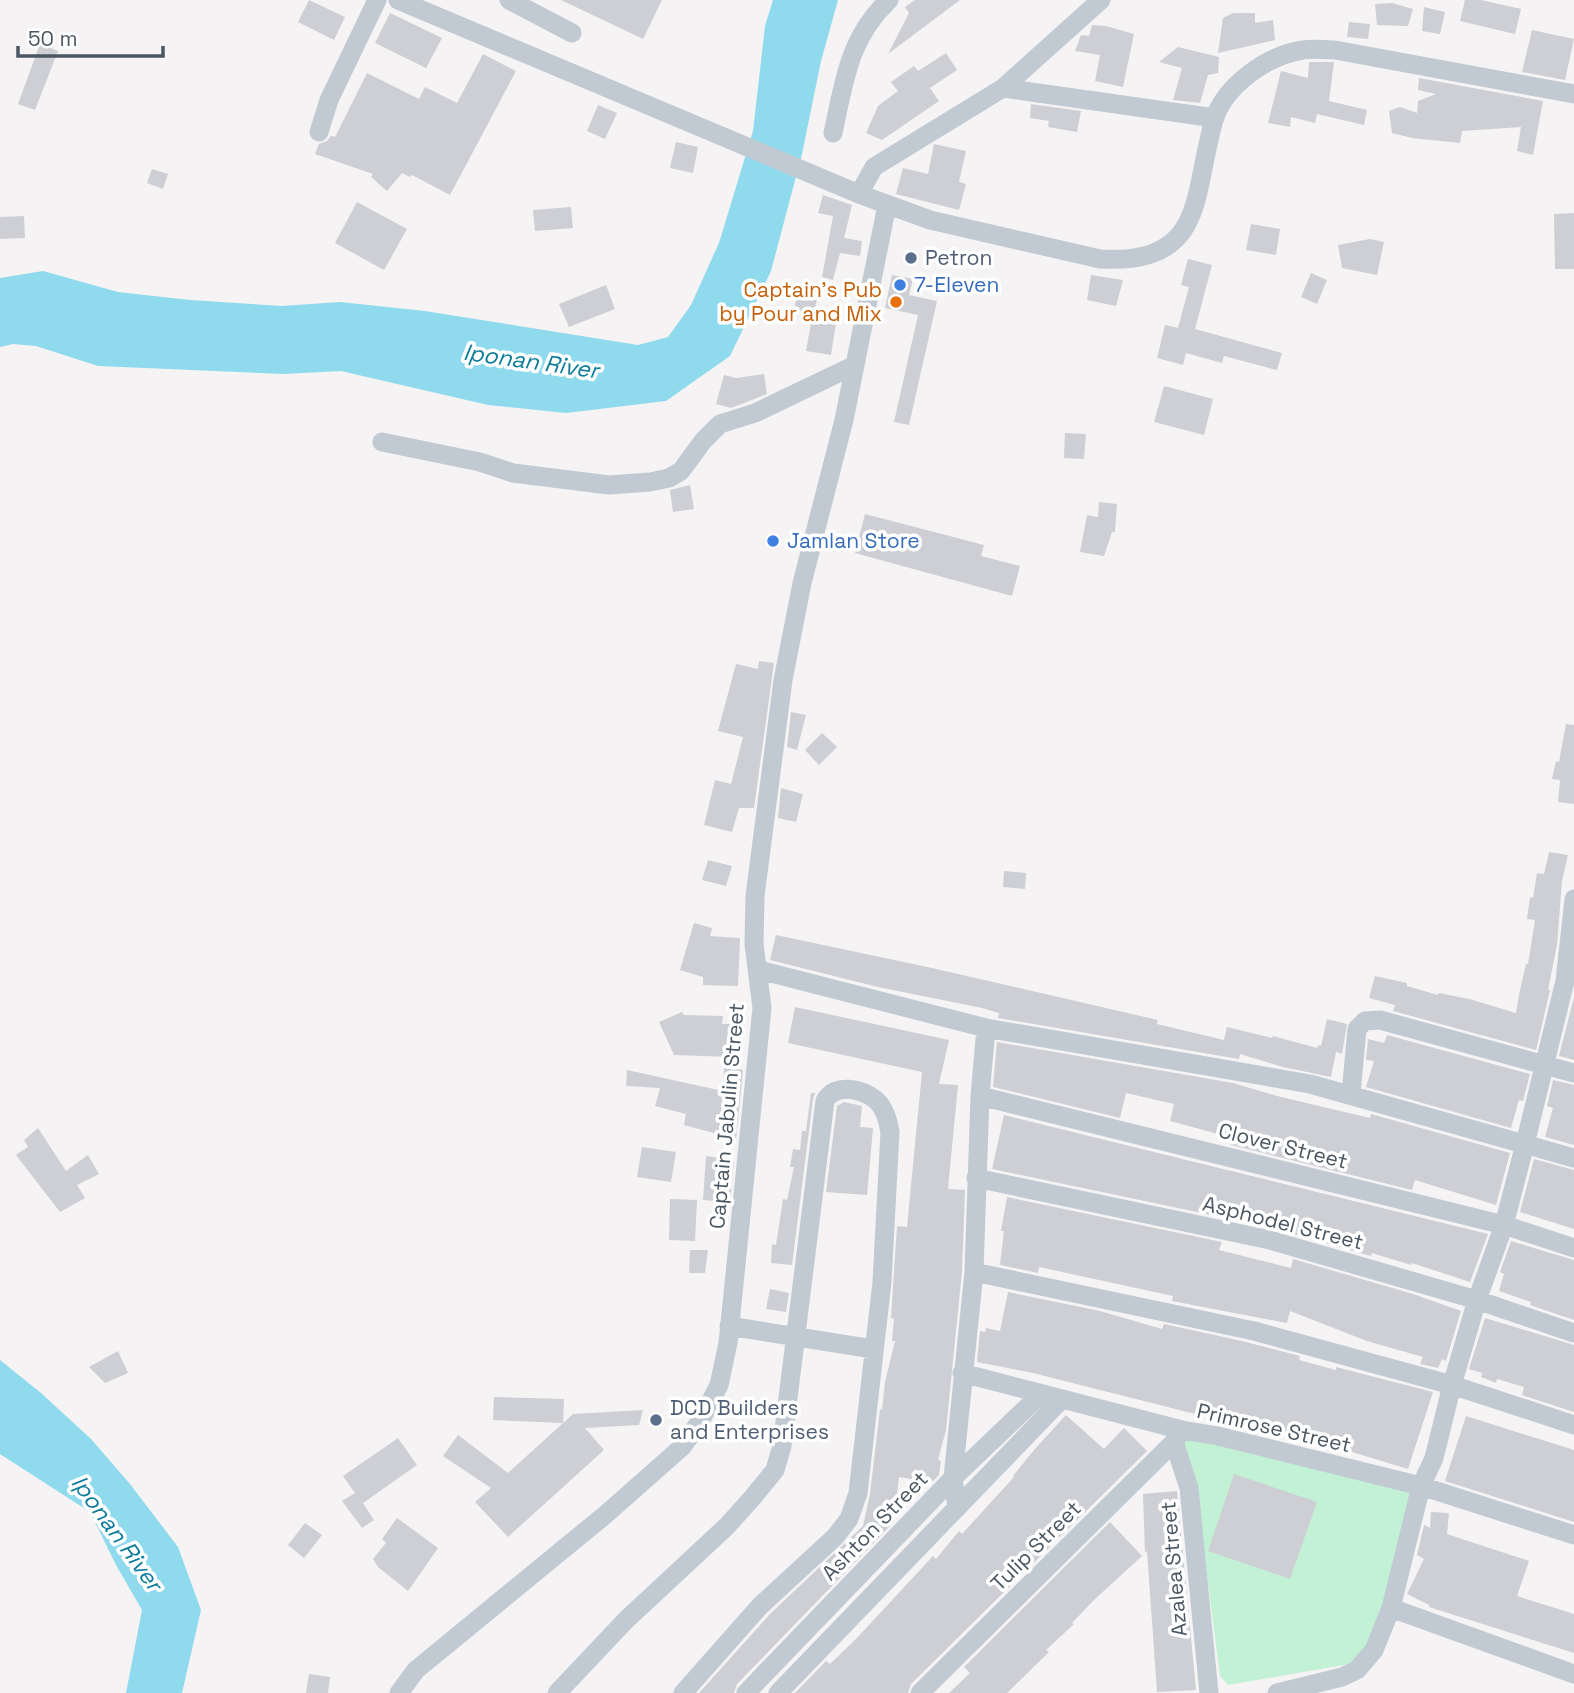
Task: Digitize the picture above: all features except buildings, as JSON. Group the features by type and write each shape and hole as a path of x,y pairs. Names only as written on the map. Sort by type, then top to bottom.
{"street":[{"path":"319,132 329,100 377,0"},
{"path":"398,0 887,205 930,220 1100,259 1132,260 1152,255 1170,245 1182,232 1192,217 1198,200 1215,118 1229,94 1259,68 1283,55 1304,49 1335,50 1574,94"},
{"path":"509,0 572,33"},
{"path":"833,133 850,60 873,15 889,0"},
{"path":"859,194 874,167 1003,88 1062,32 1101,0"},
{"path":"1003,88 1215,118"},
{"name":"Captain Jabulin Street","path":"398,1693 416,1670 605,1515 682,1447 701,1420 719,1385 728,1343 762,1007 754,944 755,896 783,680 802,583 844,420 887,205"},
{"path":"382,442 480,462 513,473 608,485 650,482 669,478 681,471 720,424 755,413 855,365"},
{"path":"1277,1693 1342,1677 1356,1670 1374,1650 1391,1608 1421,1486 1434,1458 1477,1300 1504,1225 1544,1063 1569,982 1574,899"},
{"path":"759,970 986,1028 1310,1084 1574,1158"},
{"path":"1351,1094 1357,1029 1365,1021 1380,1020 1574,1073"},
{"path":"957,1508 953,1478 974,1272 980,1096 986,1028"},
{"path":"557,1693 626,1620 727,1525 775,1470 782,1446 797,1338 825,1101 830,1093 839,1089 858,1091 877,1101 886,1114 890,1132 882,1282 858,1493 849,1519 835,1537 760,1606 683,1693"},
{"name":"Clover Street","path":"980,1096 1504,1225 1574,1248"},
{"name":"Asphodel Street","path":"976,1178 1270,1240 1477,1300 1574,1333"},
{"path":"974,1272 1254,1331 1452,1385 1574,1425"},
{"path":"729,1325 873,1349"},
{"name":"Primrose Street","path":"962,1373 1062,1399 1178,1436 1218,1436 1421,1486 1574,1535"},
{"name":"Ashton Street","path":"746,1693 953,1478 1041,1394"},
{"path":"778,1693 1062,1399"},
{"name":"Tulip Street","path":"920,1693 1178,1436"},
{"name":"Azalea Street","path":"1178,1436 1189,1488 1209,1693"},
{"path":"1391,1608 1574,1674"}],"green space":[{"path":"1189,1437 1415,1491 1383,1628 1356,1663 1228,1685 1220,1676 1196,1490 1182,1447"}],"water":[{"name":"Iponan River","path":"773,0 838,0 771,271 730,356 666,401 566,413 488,405 341,371 283,374 98,366 36,346 13,344 0,347 0,278 43,271 118,292 190,300 281,306 340,302 425,311 638,345 668,337 691,305 719,243 753,131 765,26"},
{"name":"Iponan River","path":"0,1360 91,1439 130,1484 178,1547 201,1610 182,1693 126,1693 142,1610 90,1512 0,1454"}],"place":[{"name":"Petron","path":"911,258"},
{"name":"7-Eleven","path":"900,285"},
{"name":"Captain's Pub by Pour and Mix","path":"896,302"},
{"name":"Jamlan Store","path":"773,541"},
{"name":"DCD Builders and Enterprises","path":"656,1420"}]}
